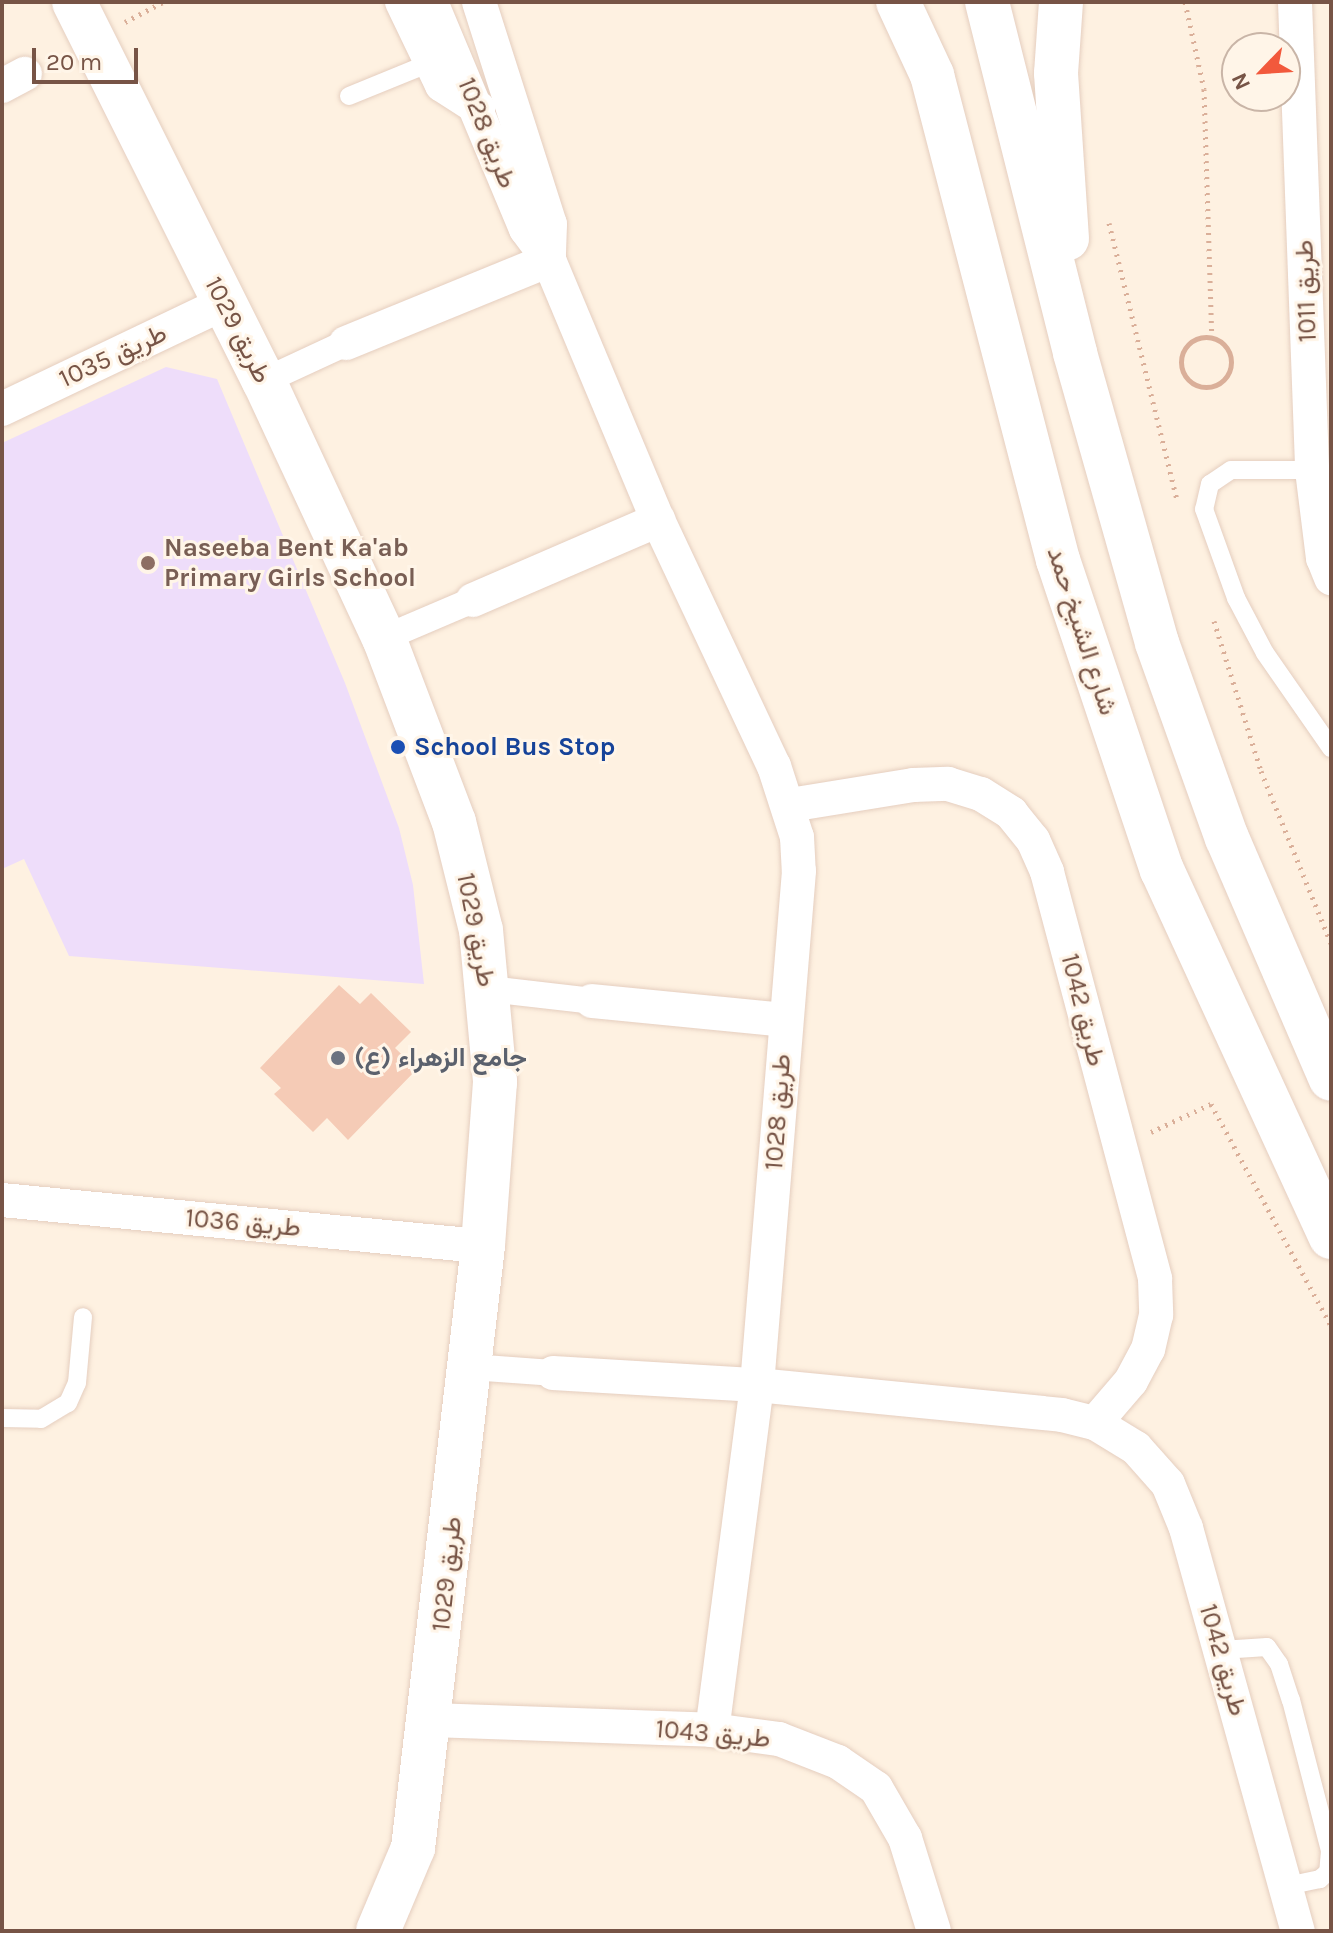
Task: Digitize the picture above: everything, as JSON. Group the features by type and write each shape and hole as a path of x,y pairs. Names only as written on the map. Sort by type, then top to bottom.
{"main road":[{"name":"طريق 1029","path":"74,2 264,381 384,638 454,822 481,930 489,989 495,1082 483,1246 431,1720 413,1848 378,1931"},
{"name":"شارع الشيخ حمد","path":"898,2 932,75 1058,560 1162,870 1331,1237"},
{"path":"987,2 1075,353 1186,729 1331,1079"},
{"path":"1061,2 1056,73 1075,353"}],"street":[{"path":"402,2 430,63 451,94 478,108"},
{"name":"طريق 1028","path":"431,2 478,108 526,229 549,260 658,520 790,805 799,871 757,1385 712,1730"},
{"name":"طريق 1028","path":"479,2 509,87 550,224 549,260"},
{"path":"491,2 509,87"},
{"name":"طريق 1011","path":"1295,2 1315,114 1312,470 1323,558 1331,578"},
{"path":"264,381 346,343 549,260"},
{"name":"طريق 1035","path":"2,409 224,303"},
{"path":"384,638 658,520"},
{"name":"طريق 1042","path":"790,805 913,785 948,784 981,794 1011,813 1033,840 1047,872 1155,1279 1156,1315 1148,1349 1131,1381 1095,1423"},
{"path":"489,989 785,1020"},
{"name":"طريق 1036","path":"2,1200 483,1246"},
{"path":"470,1367 553,1373"},
{"name":"طريق 1042","path":"553,1373 757,1385 1062,1415 1095,1423 1136,1448 1168,1484 1221,1650 1298,1931"},
{"name":"طريق 1043","path":"431,1720 712,1730 779,1739 838,1762 876,1788 905,1838 934,1931"}],"lane":[{"path":"349,96 430,63"},
{"path":"1312,470 1231,470 1210,484 1204,509 1236,598 1265,653 1331,748"},
{"path":"2,1418 41,1419 68,1403 77,1383 83,1317"},
{"path":"1221,1650 1267,1647 1279,1664 1291,1700 1330,1851 1328,1872 1320,1879 1287,1886"}],"path":[{"path":"1185,2 1207,130 1212,337 1228,352 1228,375 1216,385 1201,387 1187,378 1181,364 1184,349 1196,338 1212,337"},
{"path":"1118,1147 1211,1104 1331,1326"}],"shaded area":[{"name":"Naseeba Bent Ka'ab Primary Girls School","path":"166,367 217,379 345,683 399,828 413,885 424,984 69,956 24,859 2,869 2,443"}],"building":[{"name":"جامع الزهراء (ع)","path":"339,985 360,1004 371,993 411,1032 395,1048 417,1069 348,1140 327,1118 313,1132 274,1094 281,1088 260,1068"}],"place":[{"name":"Naseeba Bent Ka'ab Primary Girls School","path":"148,563"},
{"name":"School Bus Stop","path":"398,747"},
{"name":"جامع الزهراء (ع)","path":"338,1058"}]}
